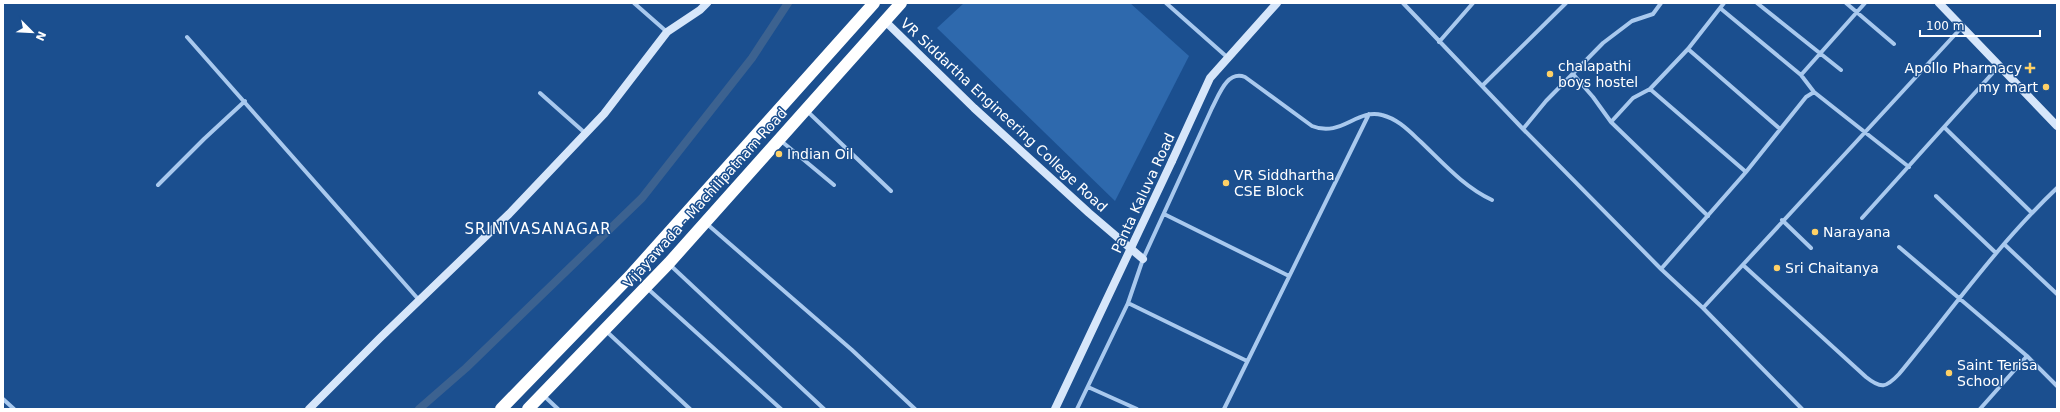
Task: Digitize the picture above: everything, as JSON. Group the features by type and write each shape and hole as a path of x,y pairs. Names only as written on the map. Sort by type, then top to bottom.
{"highway":[{"name":"Vijayawada - Machilipatnam Road","path":"528,409 647,287 901,3"},
{"name":"Vijayawada - Machilipatnam Road","path":"501,409 630,276 868,5"}],"street":[{"path":"634,3 667,32"},
{"path":"309,409 419,300 509,214 604,114 667,32 700,10 707,3"},
{"path":"1166,3 1227,57"},
{"name":"Panta Kaluva Road","path":"1055,409 1210,78 1227,57 1277,3"},
{"path":"1403,3 1438,42 1523,129 1802,409"},
{"path":"1438,42 1473,3"},
{"path":"1482,86 1566,3"},
{"path":"1523,129 1546,101 1603,43 1632,21 1653,14 1660,3"},
{"path":"1611,122 1633,98 1650,89 1688,49 1724,3"},
{"path":"1757,3 1841,70"},
{"path":"1846,3 1894,44"},
{"path":"1801,75 1865,3"},
{"path":"1939,3 2057,126"},
{"path":"1720,8 1801,75 1814,92 1909,167"},
{"name":"VR Siddartha Engineering College Road","path":"885,21 986,118 1089,213 1143,259"},
{"path":"1703,308 1782,220 1866,132 1962,26"},
{"path":"187,36 419,300"},
{"path":"1688,49 1780,129"},
{"path":"1862,218 1945,128 1999,66"},
{"path":"1573,74 1593,97 1611,122 1708,216"},
{"path":"1077,409 1128,303 1143,259 1212,108 1223,87 1233,76 1236,75 1245,77 1312,126 1322,130 1334,129 1369,114 1380,114 1404,126 1471,189 1492,200"},
{"path":"1650,89 1746,172"},
{"path":"1661,269 1746,172 1806,97 1814,92"},
{"path":"540,93 585,133"},
{"path":"158,185 245,101"},
{"path":"805,109 891,191"},
{"path":"1224,409 1369,114"},
{"path":"1945,128 2031,212"},
{"path":"779,138 834,185"},
{"path":"1743,265 1877,386 1886,385 1899,374 1996,253 2031,212 2057,188"},
{"path":"1936,196 1996,253"},
{"path":"1164,214 1289,276"},
{"path":"1782,220 1811,248"},
{"path":"705,222 852,350 915,409"},
{"path":"2004,244 2057,294"},
{"path":"1899,248 1958,300 2027,356 2057,386"},
{"path":"669,263 824,409"},
{"path":"647,287 781,409"},
{"path":"1128,303 1247,361"},
{"path":"605,330 690,409"},
{"path":"1980,409 2027,356"},
{"path":"1088,387 1137,409"},
{"path":"543,394 558,409"},
{"path":"3,399 14,409"}],"shaded area":[{"path":"964,3 1130,3 1189,56 1115,201 937,28"}],"waterway":[{"path":"419,409 466,368 642,198 752,58 788,3"}],"place":[{"name":"Apollo Pharmacy","path":"2030,68"},
{"name":"chalapathi boys hostel","path":"1550,74"},
{"name":"my mart","path":"2046,87"},
{"name":"Indian Oil","path":"779,154"},
{"name":"VR Siddhartha CSE Block","path":"1226,183"},
{"name":"Narayana","path":"1815,232"},
{"name":"Sri Chaitanya","path":"1777,268"},
{"name":"Saint Terisa School","path":"1949,373"}],"district":[{"name":"SRINIVASANAGAR","path":"538,229"}]}
